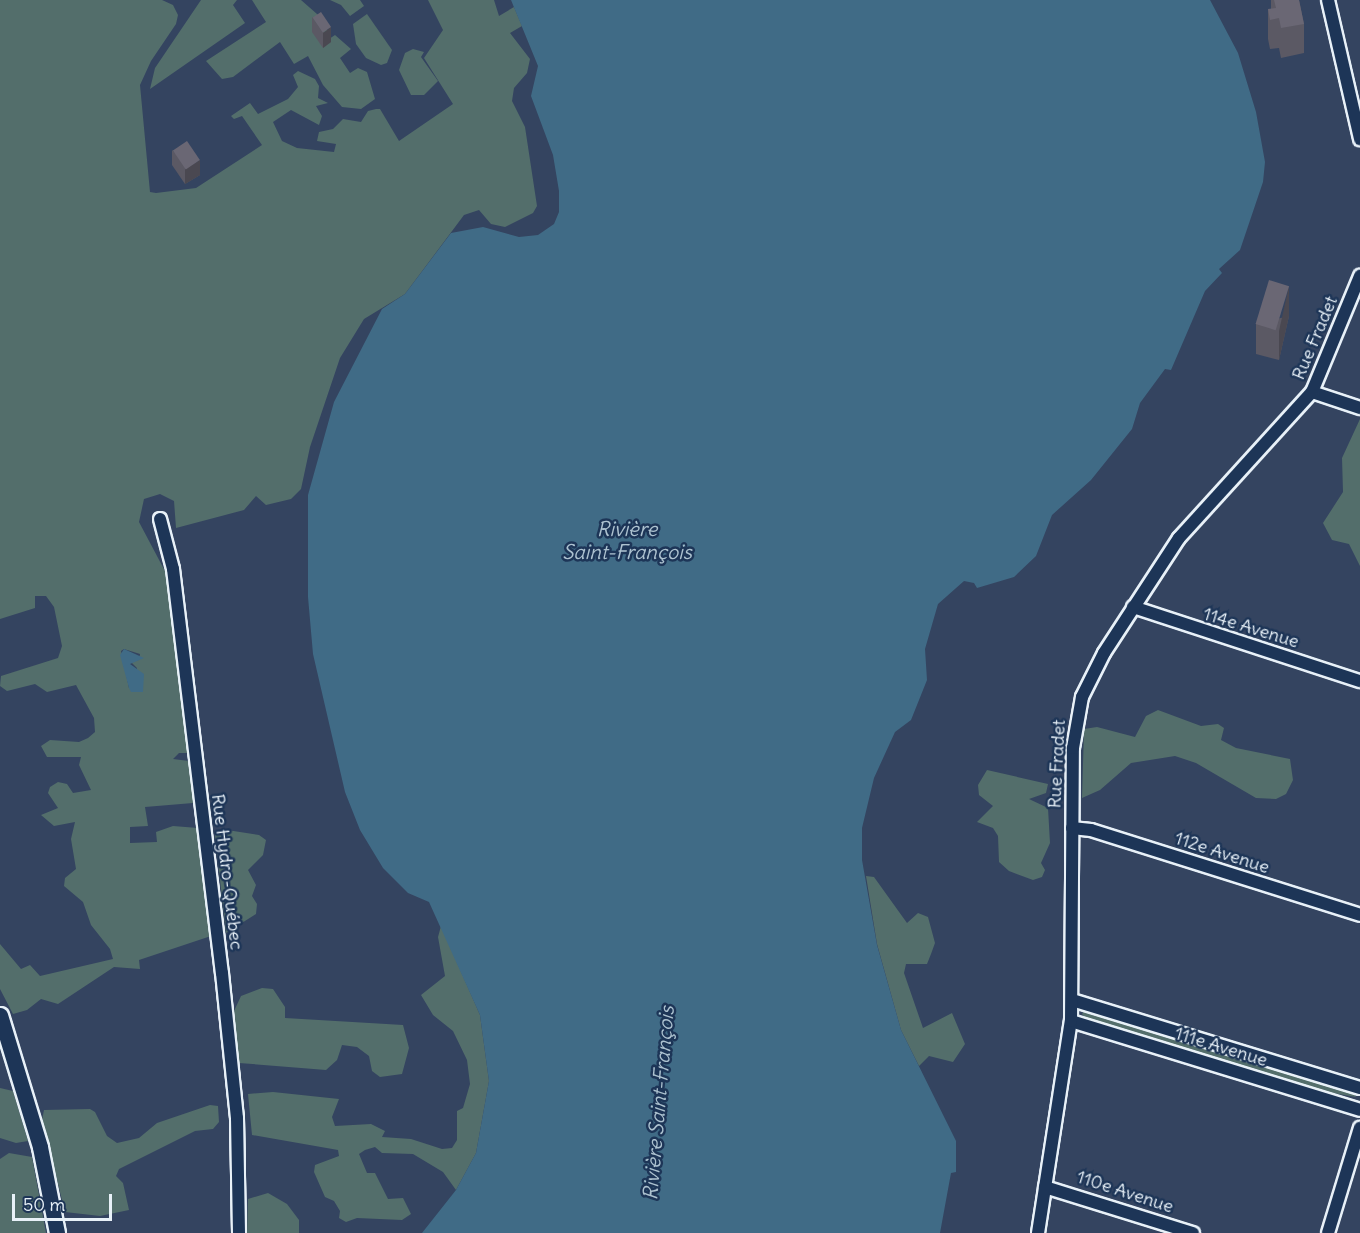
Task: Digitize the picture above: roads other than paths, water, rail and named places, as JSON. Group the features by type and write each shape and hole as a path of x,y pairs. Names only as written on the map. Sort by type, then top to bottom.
{"street":[{"path":"1328,0 1360,139"},
{"name":"Rue Fradet","path":"1038,1233 1071,1022 1073,739 1079,708 1096,667 1132,608 1194,519 1312,392 1360,276"},
{"path":"1312,392 1360,408"},
{"name":"Rue Hydro-Québec","path":"160,519 173,569 222,973 237,1118 239,1233"},
{"name":"114e Avenue","path":"1132,608 1360,681"},
{"name":"112e Avenue","path":"1072,828 1091,830 1360,915"},
{"name":"111e Avenue","path":"1072,1000 1360,1088"},
{"path":"0,1015 40,1147 57,1233"},
{"name":"111e Avenue","path":"1071,1022 1360,1110"},
{"path":"1328,1233 1360,1128"},
{"name":"110e Avenue","path":"1045,1187 1193,1233"}],"water":[{"name":"Rivière Saint-François","path":"511,0 1210,0 1238,53 1256,112 1265,162 1263,182 1240,250 1219,269 1222,273 1205,291 1171,370 1165,369 1140,403 1132,429 1091,480 1052,515 1036,556 1014,577 977,588 974,583 964,581 938,604 925,649 927,680 911,720 895,732 874,778 862,828 862,860 877,945 901,1030 956,1141 956,1172 951,1173 940,1233 422,1233 456,1190 476,1153 489,1081 480,1015 429,902 408,893 383,868 360,830 345,792 313,654 308,597 308,495 334,402 382,309 405,294 451,233 483,227 519,237 538,235 554,224 559,212 559,191 553,155 531,96 538,66"},
{"path":"124,649 144,658 130,664 144,674 143,692 131,692 129,688 120,655"}]}
